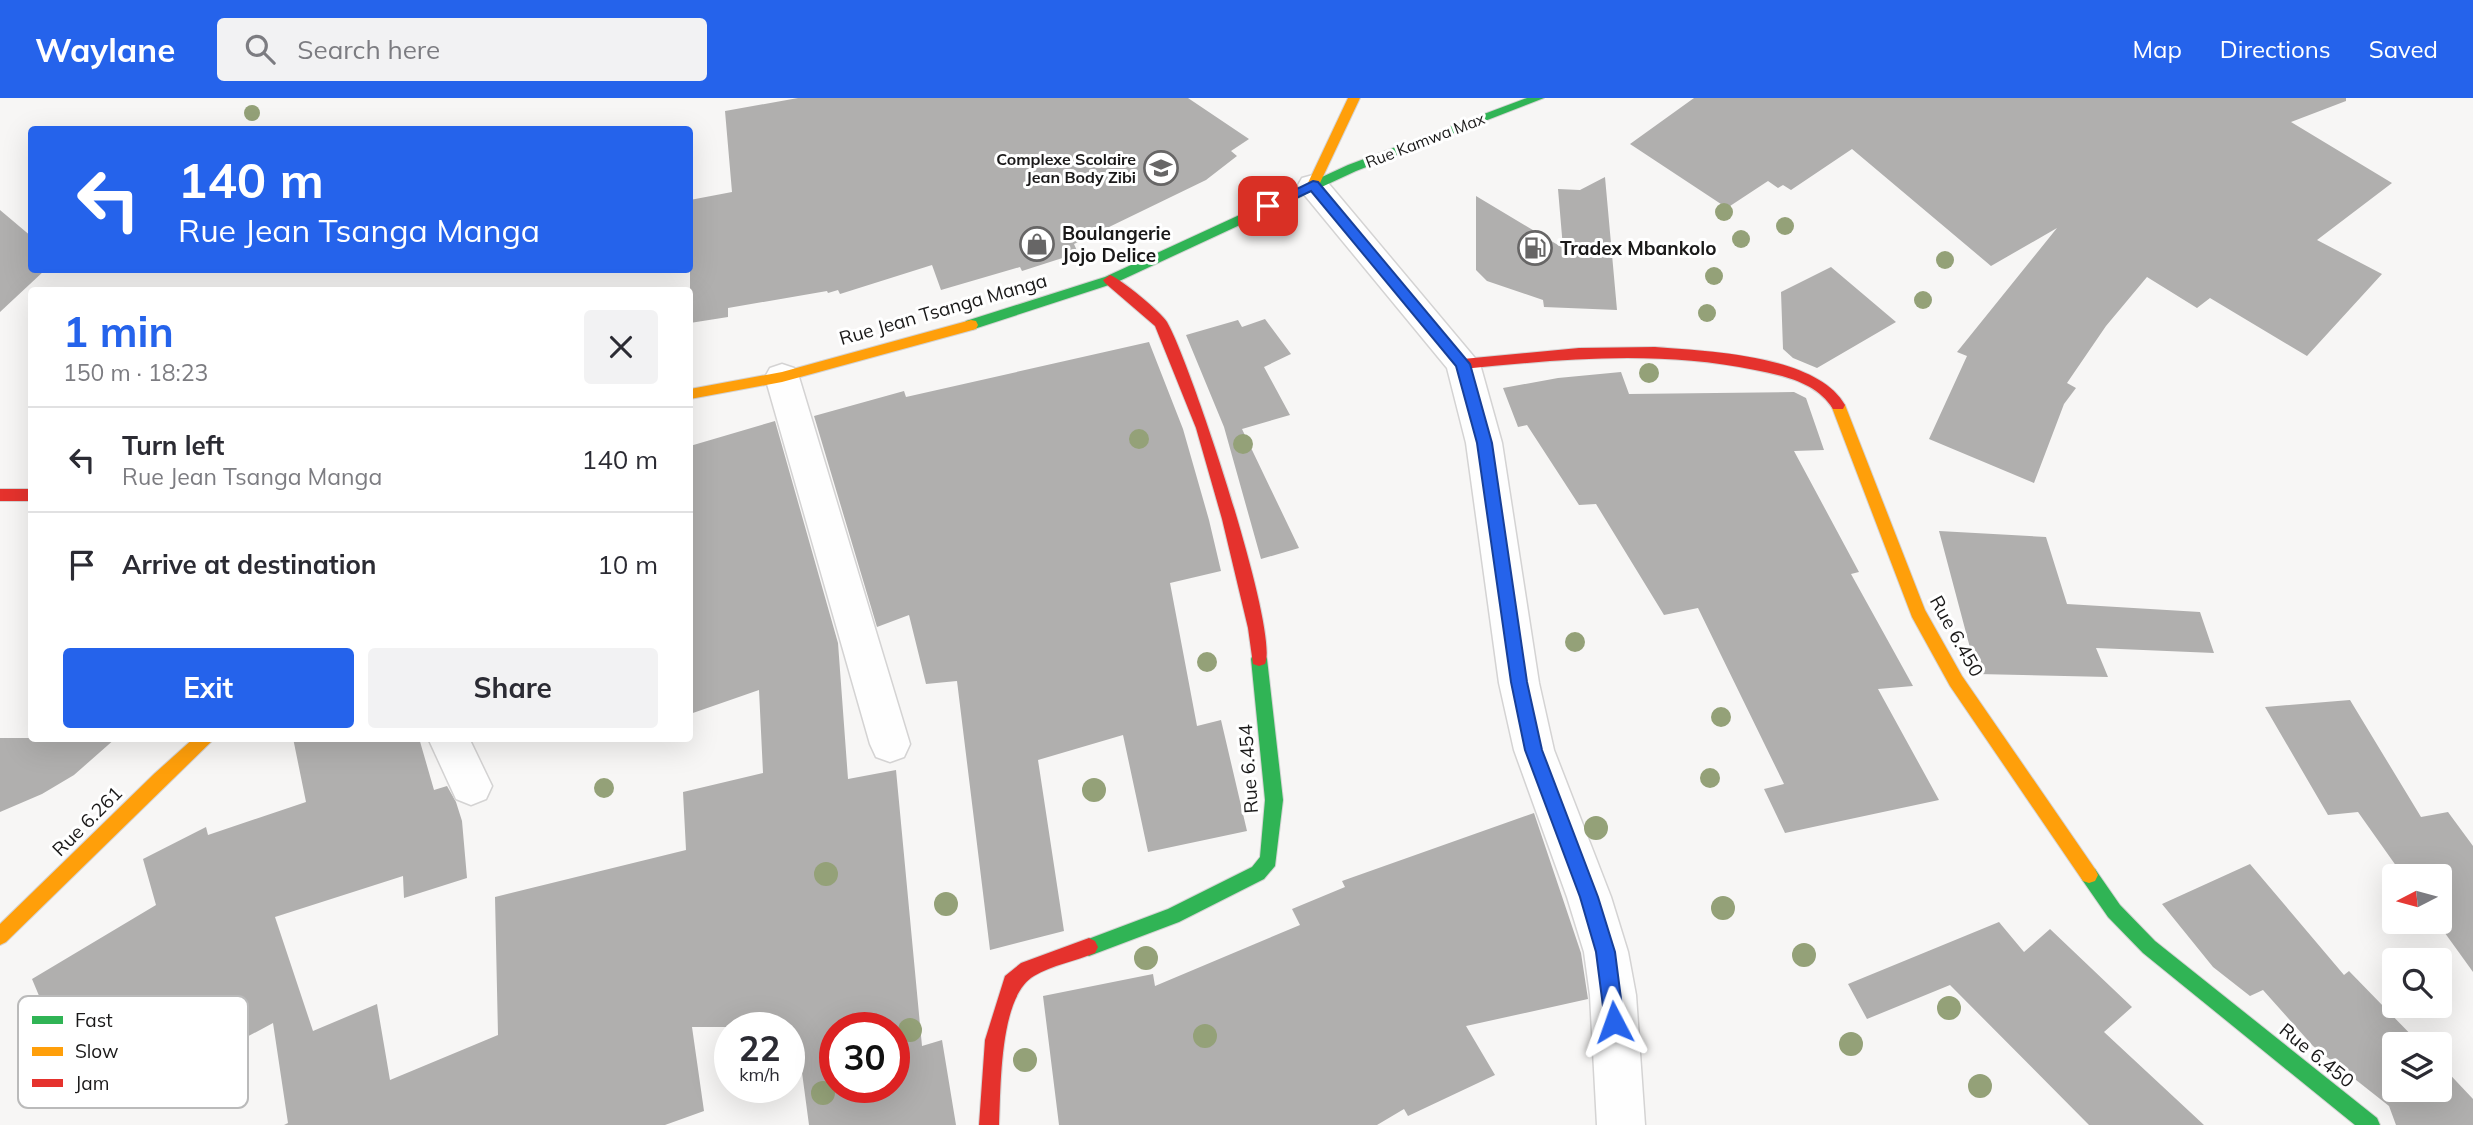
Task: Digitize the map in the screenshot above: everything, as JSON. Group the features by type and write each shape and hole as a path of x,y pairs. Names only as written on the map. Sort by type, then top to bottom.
{"street":[{"path":"1354,98 1313,185 1463,364 1484,443 1519,682 1534,750 1589,897 1606,952 1613,995 1621,1125"},
{"name":"Rue Kamwa Max","path":"1313,185 1538,98"},
{"name":"Rue Jean Tsanga Manga","path":"693,393 782,377 937,336 1110,280 1313,185"},
{"name":"Rue 6.454","path":"989,1125 993,1040 1012,982 1027,969 1173,916 1258,873 1269,860 1274,800 1256,628 1230,519 1203,428 1161,323 1110,280"},
{"name":"Rue 6.450","path":"1463,364 1624,348 1685,350 1746,361 1808,378 1825,387 1839,408 1918,612 1956,681 2114,911 2149,947 2371,1125"},
{"path":"782,377 890,744"},
{"path":"0,495 28,495"},
{"name":"Rue 6.261","path":"0,936 160,779 202,742"},
{"path":"450,742 471,786"}],"building":[{"path":"798,98 1188,98 1249,139 1231,151 1237,156 1206,180 1074,244 1078,253 1022,271 1020,267 941,290 932,265 840,294 838,290 827,291 728,308 728,317 693,323 693,287 690,287 690,273 693,273 693,199 732,192 725,111"},
{"path":"1694,98 2346,98 2346,101 2291,122 2392,183 2317,240 2382,274 2307,356 2210,298 2197,308 2147,277 2106,326 2067,383 2076,388 2064,404 2034,483 1929,439 1967,356 1957,352 2057,228 1991,266 1852,149 1791,190 1783,185 1778,188 1768,181 1727,208 1630,144"},
{"path":"1605,177 1617,310 1544,307 1543,300 1487,281 1476,270 1476,196 1563,248 1558,189 1580,190"},
{"path":"0,210 28,234 28,273 42,273 0,312"},
{"path":"1831,267 1896,322 1817,368 1793,358 1783,349 1781,292"},
{"path":"1265,319 1291,354 1264,367 1290,415 1242,429 1299,548 1261,559 1224,427 1186,335 1238,320 1242,327"},
{"path":"1149,342 1183,429 1221,571 1170,583 1197,726 1221,720 1247,831 1148,852 1123,735 1038,760 1064,931 990,950 957,681 926,684 909,615 877,627 814,416 904,391 906,397"},
{"path":"1621,372 1629,394 1794,392 1806,398 1824,450 1794,451 1859,572 1851,574 1913,686 1878,689 1939,800 1785,833 1764,789 1784,784 1698,608 1664,615 1596,504 1579,505 1527,425 1518,427 1503,388 1558,378"},
{"path":"775,421 838,643 848,779 896,770 922,1046 942,1040 956,1125 809,1125 805,1095 805,1012 714,1012 714,1027 692,1027 704,1111 665,1125 284,1125 288,1123 273,1023 248,1036 248,996 39,996 32,979 156,905 143,859 206,827 208,835 306,802 294,742 420,742 434,790 447,786 456,802 462,821 467,878 404,898 403,876 275,917 313,1031 377,1004 390,1080 498,1035 495,897 686,850 683,792 763,773 759,690 693,713 693,445"},
{"path":"1939,531 2046,537 2067,604 2200,612 2214,653 2096,648 2108,677 1977,674"},
{"path":"2350,700 2421,817 2448,812 2473,846 2473,972 2446,934 2452,934 2452,864 2395,864 2358,812 2328,815 2265,707"},
{"path":"0,738 28,738 28,742 111,742 74,775 42,794 0,812"},
{"path":"1534,813 1581,953 1588,999 1466,1026 1495,1075 1408,1116 1404,1109 1377,1125 1059,1125 1043,996 1153,974 1155,986 1300,925 1292,909 1345,887 1342,881"},
{"path":"2250,864 2344,975 2349,971 2382,1005 2382,1018 2395,1018 2408,1032 2382,1032 2382,1100 2313,1046 2263,990 2250,996 2213,967 2162,904"},
{"path":"1999,922 2024,952 2050,929 2132,1007 2104,1032 2204,1125 2089,1125 1950,985 1867,1019 1848,984"},
{"path":"2452,1077 2473,1099 2473,1125 2396,1125 2389,1106 2384,1102 2452,1102"}],"traffic: fast":[{"path":"971,325 1110,280 1352,168 1538,98"},
{"path":"1089,947 1173,916 1258,873 1269,860 1274,800 1259,659"},
{"path":"2089,875 2114,911 2149,947 2370,1125"}],"traffic: slow":[{"path":"1313,185 1354,98"},
{"path":"693,393 782,377 971,325"},
{"path":"1838,405 1918,612 1956,681 2089,875"},
{"path":"0,936 160,779 202,742"}],"traffic: jam":[{"path":"1110,280 1161,323 1203,428 1230,519 1256,628 1259,659"},
{"path":"1463,364 1617,352 1693,355 1731,360 1799,376 1818,384 1838,405"},
{"path":"0,495 28,495"},
{"path":"989,1125 994,1040 1012,982 1028,969 1089,947"}],"place":[{"name":"Complexe Scolaire Jean Body Zibi","path":"1161,168"},
{"name":"Boulangerie Jojo Delice","path":"1037,244"},
{"name":"Tradex Mbankolo","path":"1535,248"}],"route":[{"path":"1268,206 1313,185 1463,364 1484,443 1519,682 1534,750 1589,897 1606,952 1614,1022"}]}
